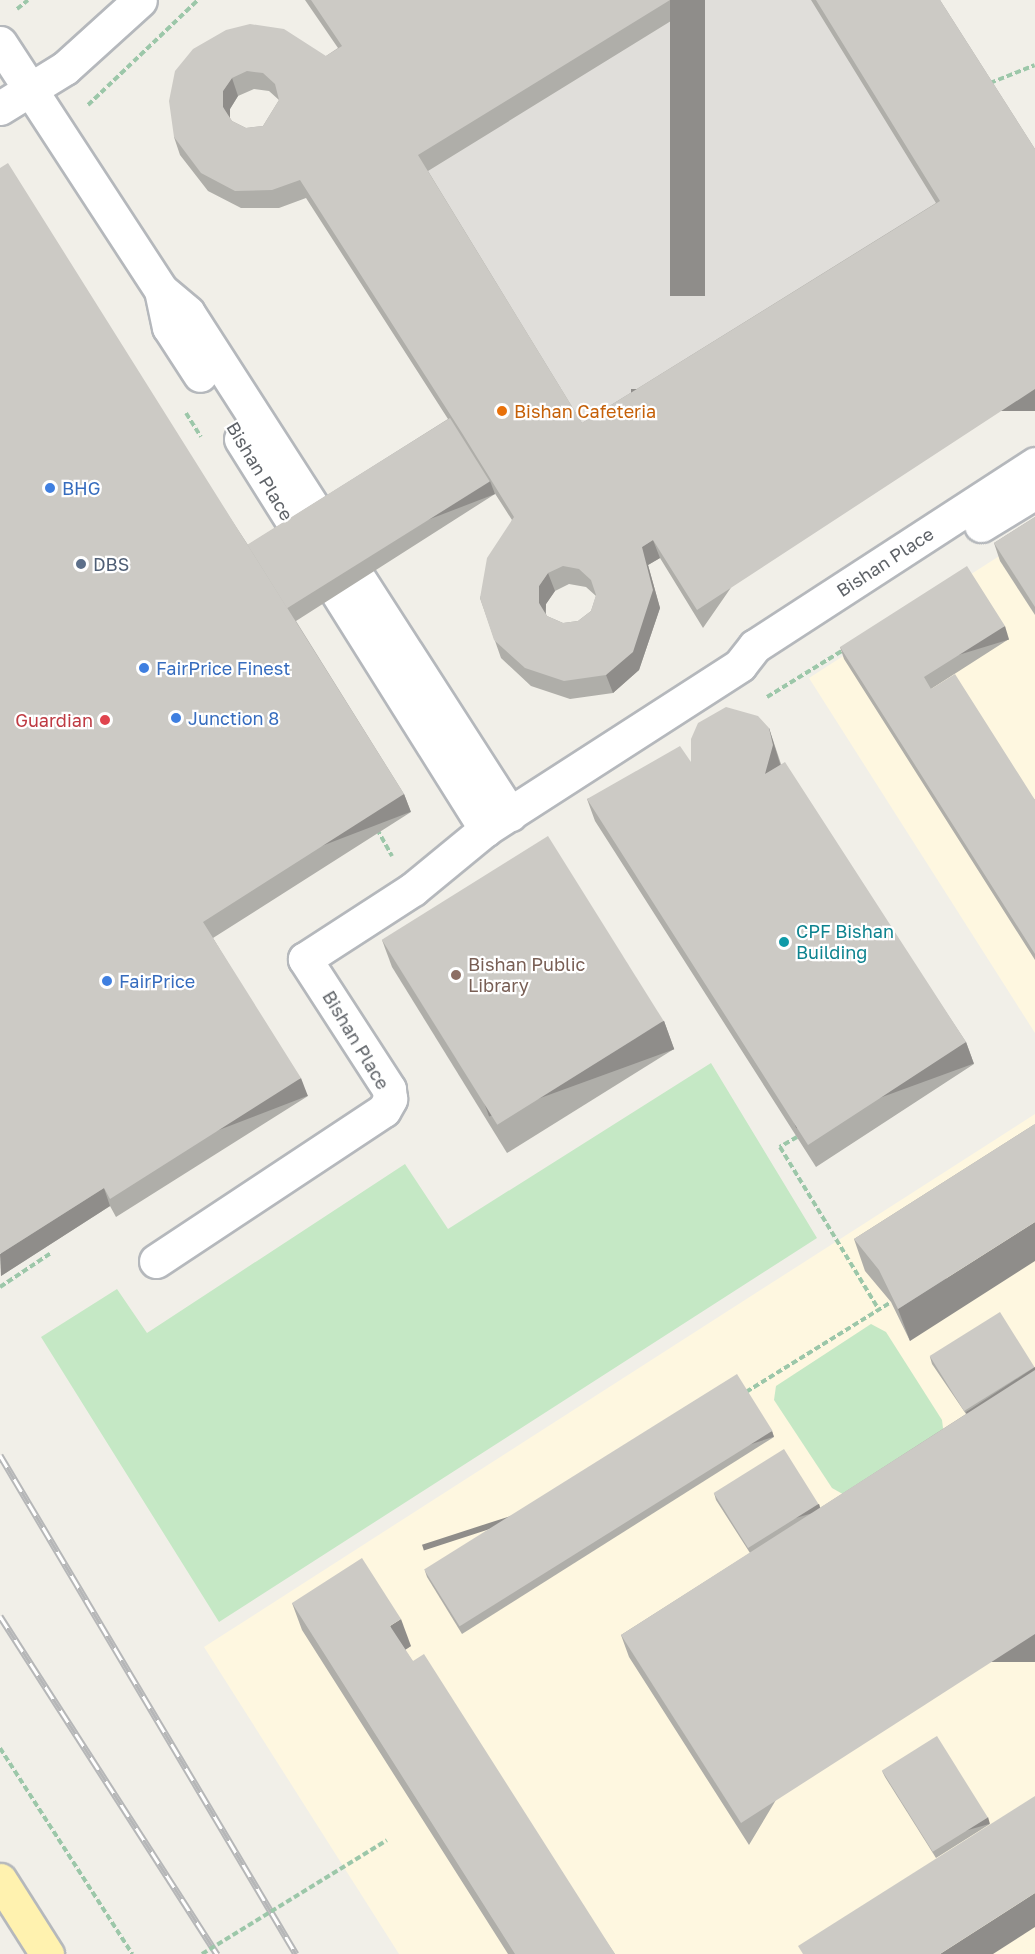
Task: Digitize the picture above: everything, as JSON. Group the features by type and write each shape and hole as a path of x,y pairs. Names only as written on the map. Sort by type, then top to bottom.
{"main road":[{"path":"0,1880 47,1954"}],"street":[{"path":"0,108 65,68 140,0"},
{"name":"Bishan Place","path":"0,43 161,291 188,313 498,821"},
{"name":"Bishan Place","path":"156,1261 384,1110 389,1089 305,959 413,889 498,821 740,665 755,646 1035,464"},
{"name":"Bishan Place","path":"740,665 765,661 1035,492"}],"path":[{"path":"24,4 28,0"},
{"path":"990,83 1035,65"},
{"path":"783,688 853,644"},
{"path":"386,824 377,829 397,864"},
{"path":"796,1137 780,1147 879,1310"},
{"path":"0,1287 51,1253"},
{"path":"746,1392 891,1302"},
{"path":"0,1748 132,1954"},
{"path":"202,1954 387,1840"}],"shaded area":[{"path":"552,0 852,0 1035,284 605,491 399,170"},
{"path":"1035,533 1035,1033 809,678"},
{"path":"1035,1114 1035,1954 399,1954 204,1647"}],"green space":[{"path":"711,1063 817,1238 219,1622 41,1337 117,1289 147,1333 405,1164 448,1229"},
{"path":"871,1324 886,1332 942,1420 944,1436 848,1497 832,1488 774,1400 776,1386"}],"building":[{"path":"311,0 670,0 418,155 582,423 940,201 816,0 940,0 1035,149 1035,389 697,610 653,540 642,547 653,590 633,652 606,675 564,681 525,668 494,640 480,598 487,558 514,517 300,180 272,190 235,191 201,173 174,137 169,101 175,71 193,49 226,30 250,24 284,29 326,56 342,46","holes":["247,71 263,73 275,84 279,100 263,126 246,128 232,121 223,107 223,91 232,78","563,566 579,569 591,580 596,595 591,611 578,621 563,623 547,616 539,603 539,586 548,573"]},
{"name":"Junction 8","path":"8,163 404,794 203,922 301,1078 110,1199 104,1188 0,1254 0,168"},
{"path":"450,418 490,482 287,608 247,545"},
{"path":"1035,517 1035,607 994,543"},
{"path":"967,566 1005,626 924,677 931,689 955,674 1035,800 1035,954 840,647"},
{"name":"CPF Bishan Building","path":"726,707 758,716 769,728 773,745 765,774 785,762 966,1042 808,1145 587,799 680,746 691,762 691,739 698,723"},
{"path":"548,836 664,1021 497,1125 382,940"},
{"path":"1035,1124 1035,1222 898,1309 879,1270 854,1239"},
{"path":"1000,1312 1034,1367 964,1411 930,1356"},
{"path":"1035,1370 1035,1634 741,1823 621,1635"},
{"path":"737,1374 773,1431 460,1626 424,1570"},
{"path":"784,1449 818,1504 748,1548 714,1493"},
{"path":"362,1558 401,1619 390,1626 413,1661 424,1654 615,1954 515,1954 292,1603"},
{"path":"937,1736 988,1817 933,1852 882,1770"},
{"path":"1035,1796 1035,1893 940,1954 803,1954 798,1946"}],"railway":[{"path":"0,1455 296,1954"},
{"path":"0,1616 217,1954"}],"place":[{"name":"Bishan Cafeteria","path":"502,411"},
{"name":"BHG","path":"50,488"},
{"name":"DBS","path":"81,564"},
{"name":"FairPrice Finest","path":"144,668"},
{"name":"Junction 8","path":"176,718"},
{"name":"Guardian","path":"105,720"},
{"name":"CPF Bishan Building","path":"784,942"},
{"name":"Bishan Public Library","path":"456,975"},
{"name":"FairPrice","path":"107,981"}]}
